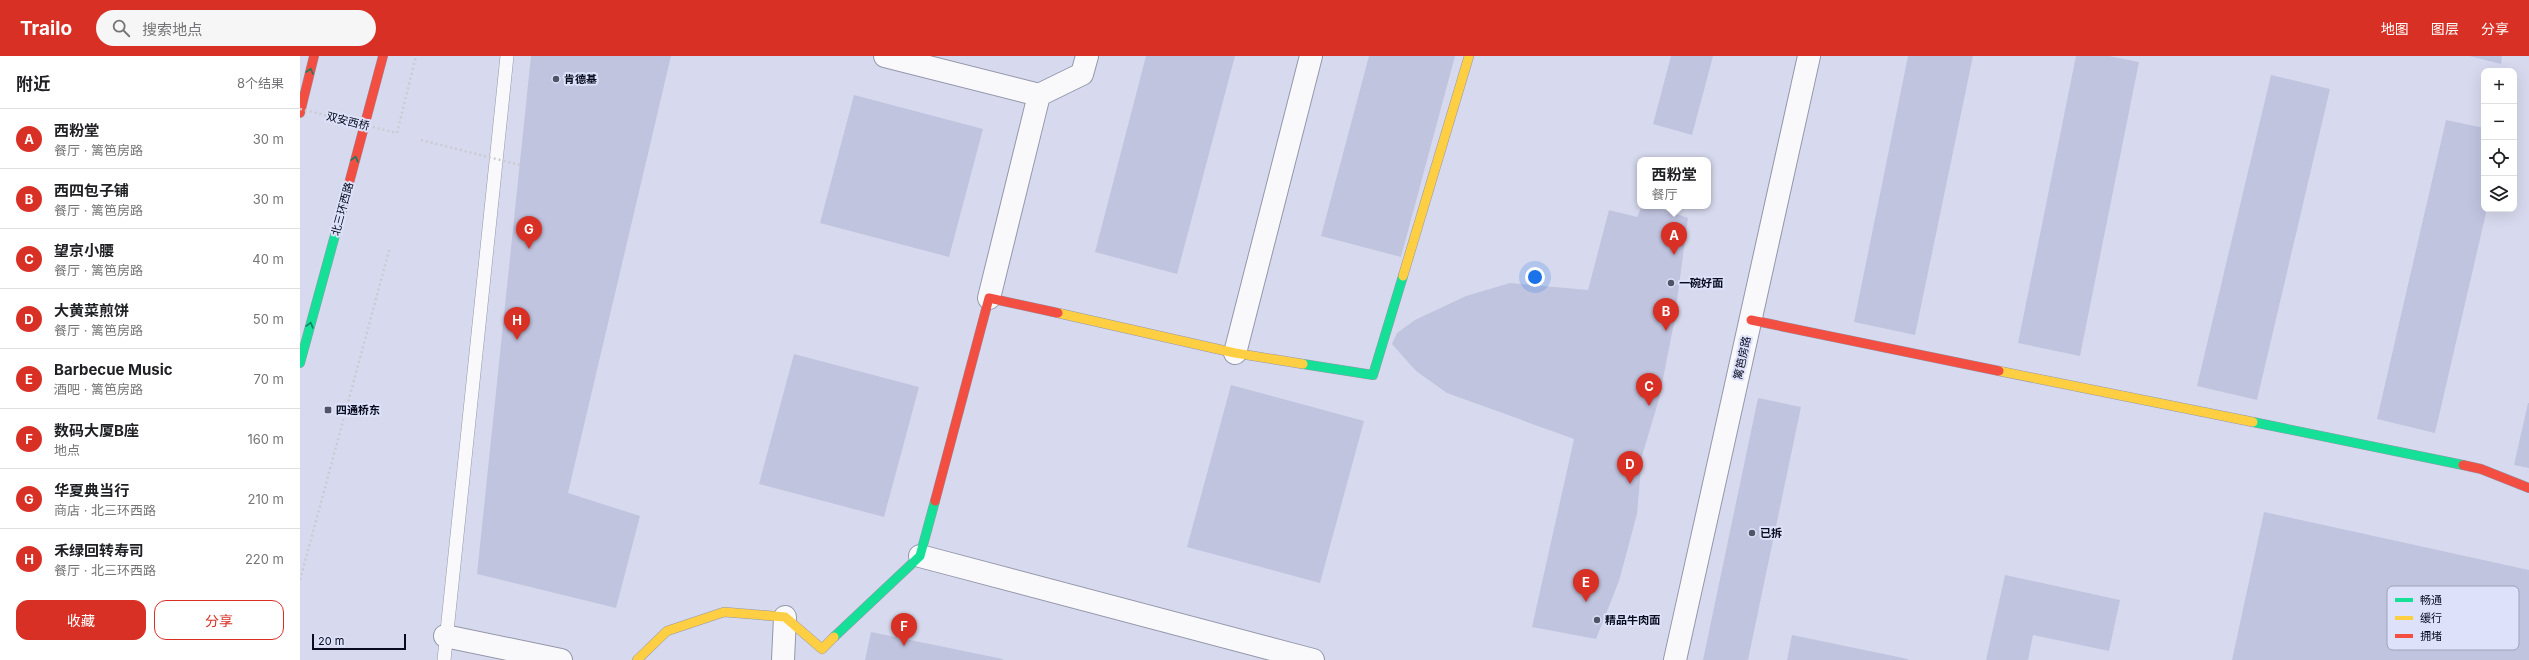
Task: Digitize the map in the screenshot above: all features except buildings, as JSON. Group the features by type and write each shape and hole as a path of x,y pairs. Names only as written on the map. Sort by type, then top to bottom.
{"main road":[{"path":"300,113 314,56"},
{"name":"北三环西路","path":"300,363 383,56"},
{"path":"637,660 667,631 724,612 785,617 822,649 920,556 989,298 1235,353 1373,375 1469,56"},
{"path":"1751,320 2481,469 2529,488"}],"street":[{"path":"885,56 1039,95 1082,74 1087,56"},
{"path":"1235,353 1311,56"},
{"name":"篱笆房路","path":"1675,660 1809,56"},
{"path":"989,298 1039,95"},
{"path":"920,556 1313,660"},
{"path":"783,660 785,617"},
{"path":"445,636 560,660"}],"lane":[{"path":"444,660 445,636 507,56"}],"path":[{"name":"双安西桥","path":"300,109 397,133 416,56"},
{"path":"421,140 520,165"},
{"path":"300,580 390,247"}],"traffic: fast":[{"path":"300,363 340,217"},
{"path":"1303,364 1373,375 1403,276"},
{"path":"2253,422 2463,465"},
{"path":"834,637 920,556 935,501"}],"traffic: slow":[{"path":"1403,276 1469,56"},
{"path":"1058,313 1235,353 1303,364"},
{"path":"1999,371 2253,422"},
{"path":"637,660 667,631 724,612 785,617 822,649 834,637"}],"traffic: jam":[{"path":"300,113 314,56"},
{"path":"340,217 383,56"},
{"path":"935,501 989,298 1058,313"},
{"path":"1751,320 1999,371"},
{"path":"2463,465 2481,469 2529,488"}],"place":[{"name":"肯德基","path":"556,79"},
{"name":"华夏典当行","path":"529,249"},
{"name":"西粉堂","path":"1674,255"},
{"name":"一碗好面","path":"1671,283"},
{"name":"西四包子铺","path":"1666,331"},
{"name":"禾绿回转寿司","path":"517,340"},
{"name":"望京小腰","path":"1649,406"},
{"name":"四通桥东","path":"328,410"},
{"name":"大黄菜煎饼","path":"1630,484"},
{"name":"已拆","path":"1752,533"},
{"name":"Barbecue Music","path":"1586,602"},
{"name":"精品牛肉面","path":"1597,620"},
{"name":"数码大厦B座","path":"904,646"}]}
